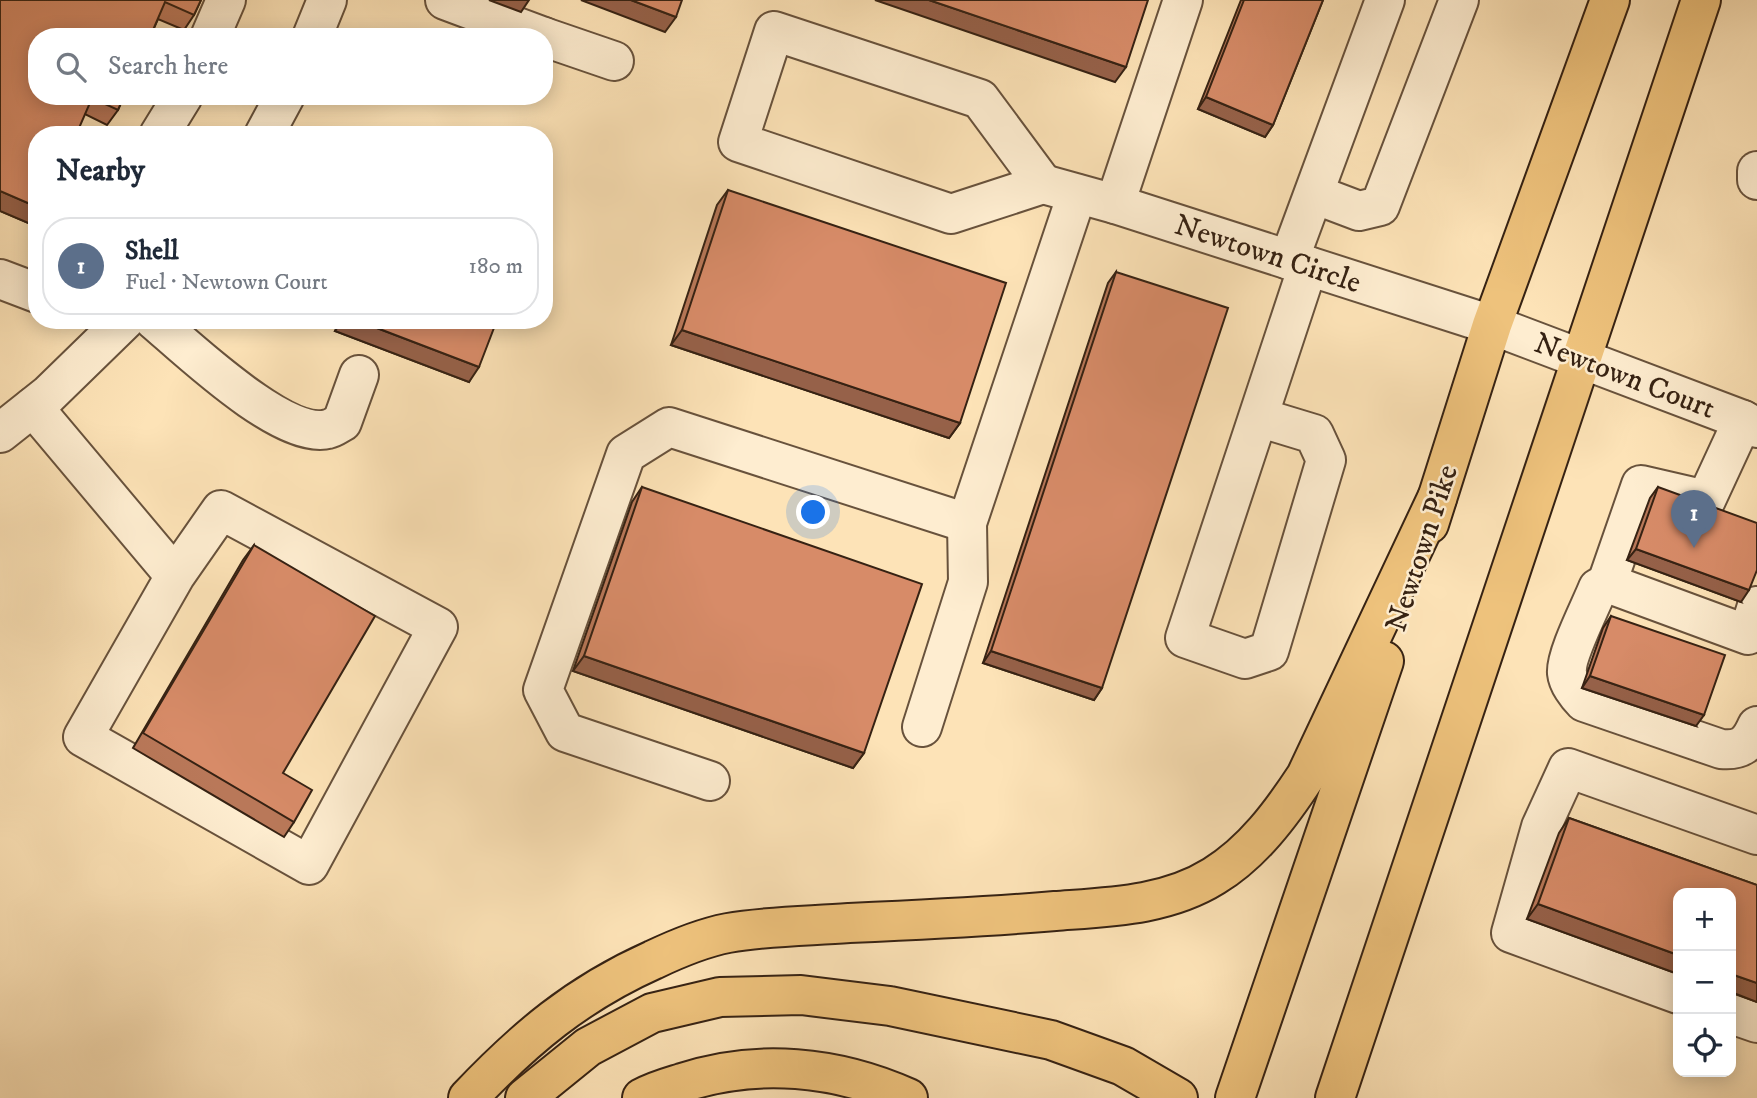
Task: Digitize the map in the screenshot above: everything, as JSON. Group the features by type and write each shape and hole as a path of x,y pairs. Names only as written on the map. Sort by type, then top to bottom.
{"highway":[{"name":"Newtown Pike","path":"1235,1098 1437,498 1492,325 1610,0"},
{"path":"1335,1098 1701,0"},
{"path":"468,1098 509,1055 593,990 677,948 727,933 796,926 1019,914 1142,904 1177,893 1213,877 1248,849 1278,818 1307,776 1437,498"},
{"path":"525,1098 588,1047 652,1013 720,997 801,995 890,1006 1051,1040 1123,1066 1178,1098"},
{"path":"642,1098 701,1077 749,1069 798,1068 858,1078 908,1098"}],"street":[{"path":"214,28 226,0"},
{"path":"316,28 327,0"},
{"path":"445,0 520,28"},
{"path":"1115,204 1183,0"},
{"path":"1258,417 1314,434 1326,460 1269,650 1245,659 1185,638 1258,417 1314,194 1385,0"},
{"path":"1314,194 1359,211 1380,206 1460,0"},
{"path":"774,31 980,99 1060,189 951,214 738,142 774,31"},
{"path":"553,40 614,61"},
{"path":"165,126 177,105"},
{"path":"269,126 280,105"},
{"path":"1757,171 1757,180"},
{"path":"922,727 968,582 967,523 1060,189"},
{"name":"Newtown Circle","path":"1060,189 1115,204 1492,325"},
{"path":"0,279 28,290"},
{"name":"Newtown Court","path":"1492,325 1750,424"},
{"path":"0,433 33,407 101,329"},
{"path":"164,329 233,387 271,414 303,427 327,430 342,422 359,375"},
{"path":"33,407 175,576"},
{"path":"1750,424 1706,500 1641,485 1607,583 1598,588 1570,656 1567,673 1576,693 1584,702 1721,749 1734,750 1746,745 1757,726"},
{"path":"710,781 565,732 543,690 626,454 669,427 967,523"},
{"path":"222,510 438,627 309,865 83,737 175,576 222,510"},
{"path":"1607,583 1754,626"},
{"path":"1673,992 1511,933 1541,827 1568,768 1757,835"},
{"path":"1736,1016 1757,1023"}],"building":[{"path":"0,0 201,0 194,15 165,2 154,28 28,28 28,105 89,105 80,126 28,126 28,203 0,191"},
{"path":"631,0 682,0 676,17"},
{"path":"929,0 1148,0 1126,67"},
{"path":"1244,0 1323,0 1273,125 1206,97"},
{"path":"107,105 120,105 118,110"},
{"path":"728,190 1006,283 960,423 682,330"},
{"path":"1116,272 1228,308 1102,688 991,651"},
{"path":"380,329 494,329 479,367"},
{"path":"642,487 922,584 864,753 584,656"},
{"path":"1658,487 1757,523 1757,570 1749,590 1636,549"},
{"path":"254,545 375,616 283,773 312,790 294,822 143,733"},
{"path":"1611,616 1725,655 1704,715 1590,676"},
{"path":"1569,818 1757,885 1757,983 1736,976 1736,888 1673,888 1673,953 1538,904"}],"place":[{"name":"Shell","path":"1694,548"}]}
